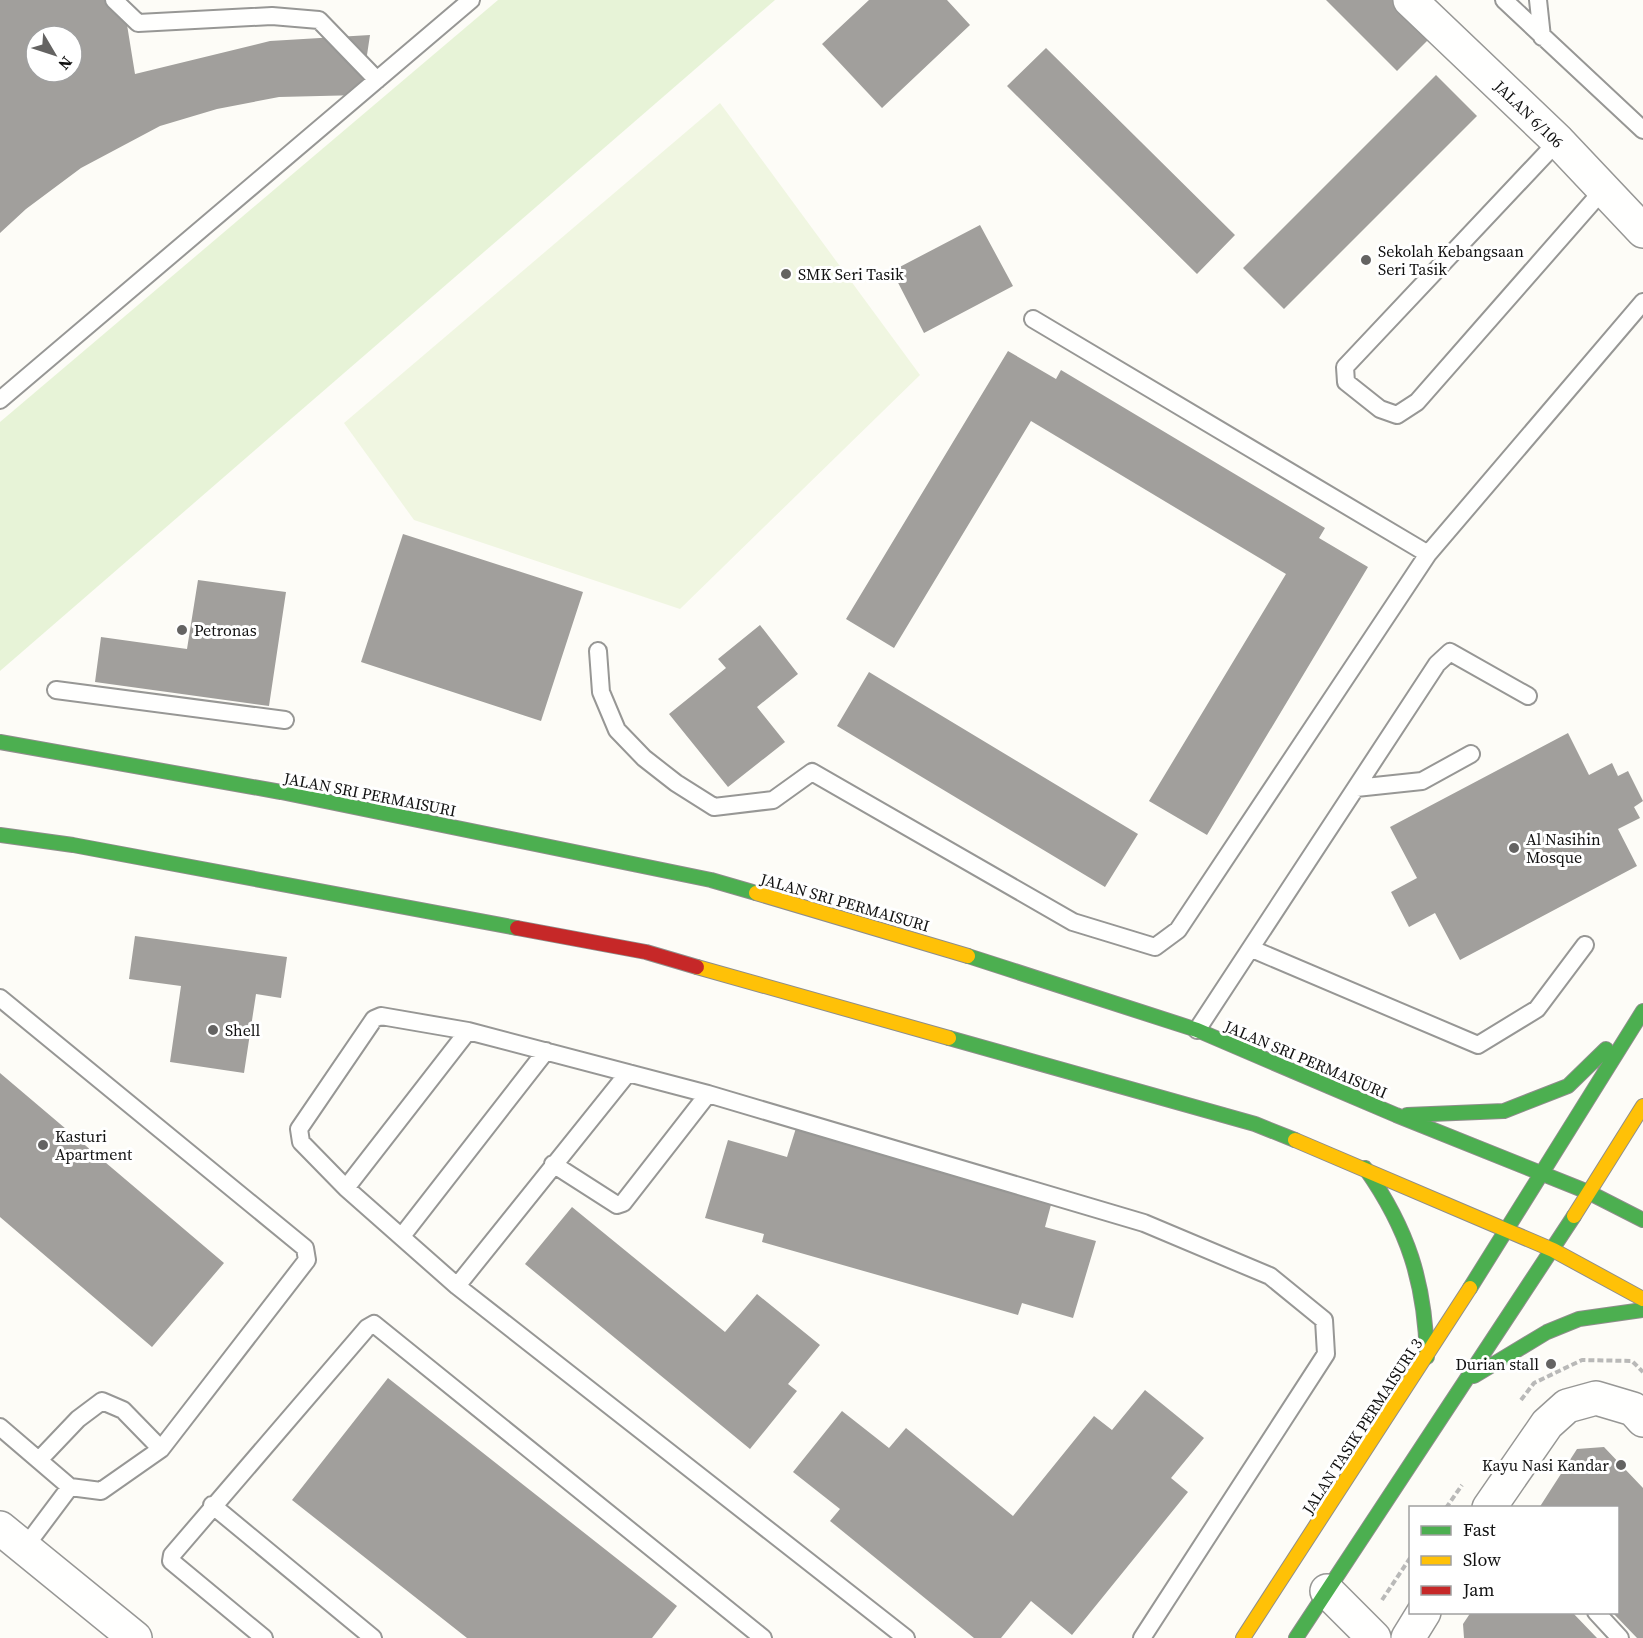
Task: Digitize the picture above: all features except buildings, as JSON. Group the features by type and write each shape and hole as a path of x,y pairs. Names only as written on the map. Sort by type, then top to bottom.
{"main road":[{"name":"JALAN SRI PERMAISURI","path":"0,742 280,792 711,880 1040,977 1197,1030 1396,1116 1588,1192 1643,1220"},
{"path":"0,835 73,845 646,952 1255,1124 1365,1168 1553,1250 1643,1299"},
{"path":"1396,1116 1504,1111 1568,1086 1642,1013"},
{"name":"JALAN TASIK PERMAISURI 3","path":"1243,1638 1508,1231 1642,1013"},
{"path":"1296,1638 1553,1250 1643,1106"},
{"path":"1365,1168 1382,1192 1410,1245 1420,1273 1427,1329 1427,1357"},
{"path":"1463,1383 1547,1332 1579,1319 1643,1310"}],"street":[{"name":"JALAN 6/106","path":"1410,0 1558,141 1643,231"},
{"path":"1491,1506 1547,1424 1567,1406 1596,1398 1633,1409 1643,1420"},
{"path":"13,1538 135,1638"},
{"path":"1327,1591 1374,1638"},
{"path":"1408,1638 1423,1614"}],"lane":[{"path":"114,0 138,23 272,16 319,20 377,80"},
{"path":"0,400 471,0"},
{"path":"1504,0 1643,130"},
{"path":"1538,0 1542,38"},
{"path":"1558,141 1345,367 1346,382 1380,409 1396,415 1417,402 1603,190"},
{"path":"598,651 601,692 617,730 644,758 676,783 714,807 773,800 812,772 1073,922 1155,947 1178,930 1428,554 1643,303"},
{"path":"1033,319 1428,554"},
{"path":"1197,1030 1252,950 1437,664 1450,652 1528,696"},
{"path":"56,690 285,720"},
{"path":"1356,788 1422,781 1471,754"},
{"path":"1252,950 1478,1045 1537,1010 1585,945"},
{"path":"0,998 305,1248 307,1260 161,1449 101,1491 70,1487 0,1427"},
{"path":"906,1638 457,1286 346,1188 301,1142 299,1129 374,1019 381,1016 468,1031 708,1094 1144,1223 1270,1276 1324,1320 1326,1354 1142,1638"},
{"path":"346,1188 468,1031"},
{"path":"402,1236 546,1051"},
{"path":"457,1286 628,1073"},
{"path":"553,1164 600,1196 617,1205 623,1203 708,1094"},
{"path":"264,1638 171,1561 172,1555 212,1505 367,1328 374,1324 763,1638"},
{"path":"39,1460 78,1419 102,1401 123,1410 161,1449"},
{"path":"13,1538 70,1487"},
{"path":"212,1505 373,1638"},
{"path":"1598,1614 1620,1638"}],"green space":[{"path":"498,0 775,0 0,671 0,422"},
{"path":"720,103 920,375 680,609 414,520 344,423"}],"traffic: fast":[{"path":"0,742 281,792 711,880 756,893"},
{"path":"0,835 73,845 517,928"},
{"path":"968,956 1197,1030 1396,1115 1588,1192 1643,1220"},
{"path":"1470,1288 1643,1011"},
{"path":"949,1038 1255,1124 1295,1140"},
{"path":"1407,1115 1504,1111 1568,1086 1606,1049"},
{"path":"1365,1168 1393,1213 1411,1257 1423,1304 1427,1357"},
{"path":"1296,1638 1574,1216"},
{"path":"1474,1376 1547,1332 1579,1319 1643,1310"}],"traffic: slow":[{"path":"756,893 968,956"},
{"path":"697,967 949,1038"},
{"path":"1574,1216 1643,1106"},
{"path":"1295,1140 1553,1250 1643,1299"},
{"path":"1243,1638 1470,1288"}],"traffic: jam":[{"path":"517,928 646,952 697,967"}],"place":[{"name":"Sekolah Kebangsaan Seri Tasik","path":"1366,260"},
{"name":"SMK Seri Tasik","path":"786,274"},
{"name":"Petronas","path":"182,630"},
{"name":"Al Nasihin Mosque","path":"1514,848"},
{"name":"Shell","path":"213,1030"},
{"name":"Kasturi Apartment","path":"43,1145"},
{"name":"Durian stall","path":"1551,1364"},
{"name":"Kayu Nasi Kandar","path":"1621,1465"}]}
